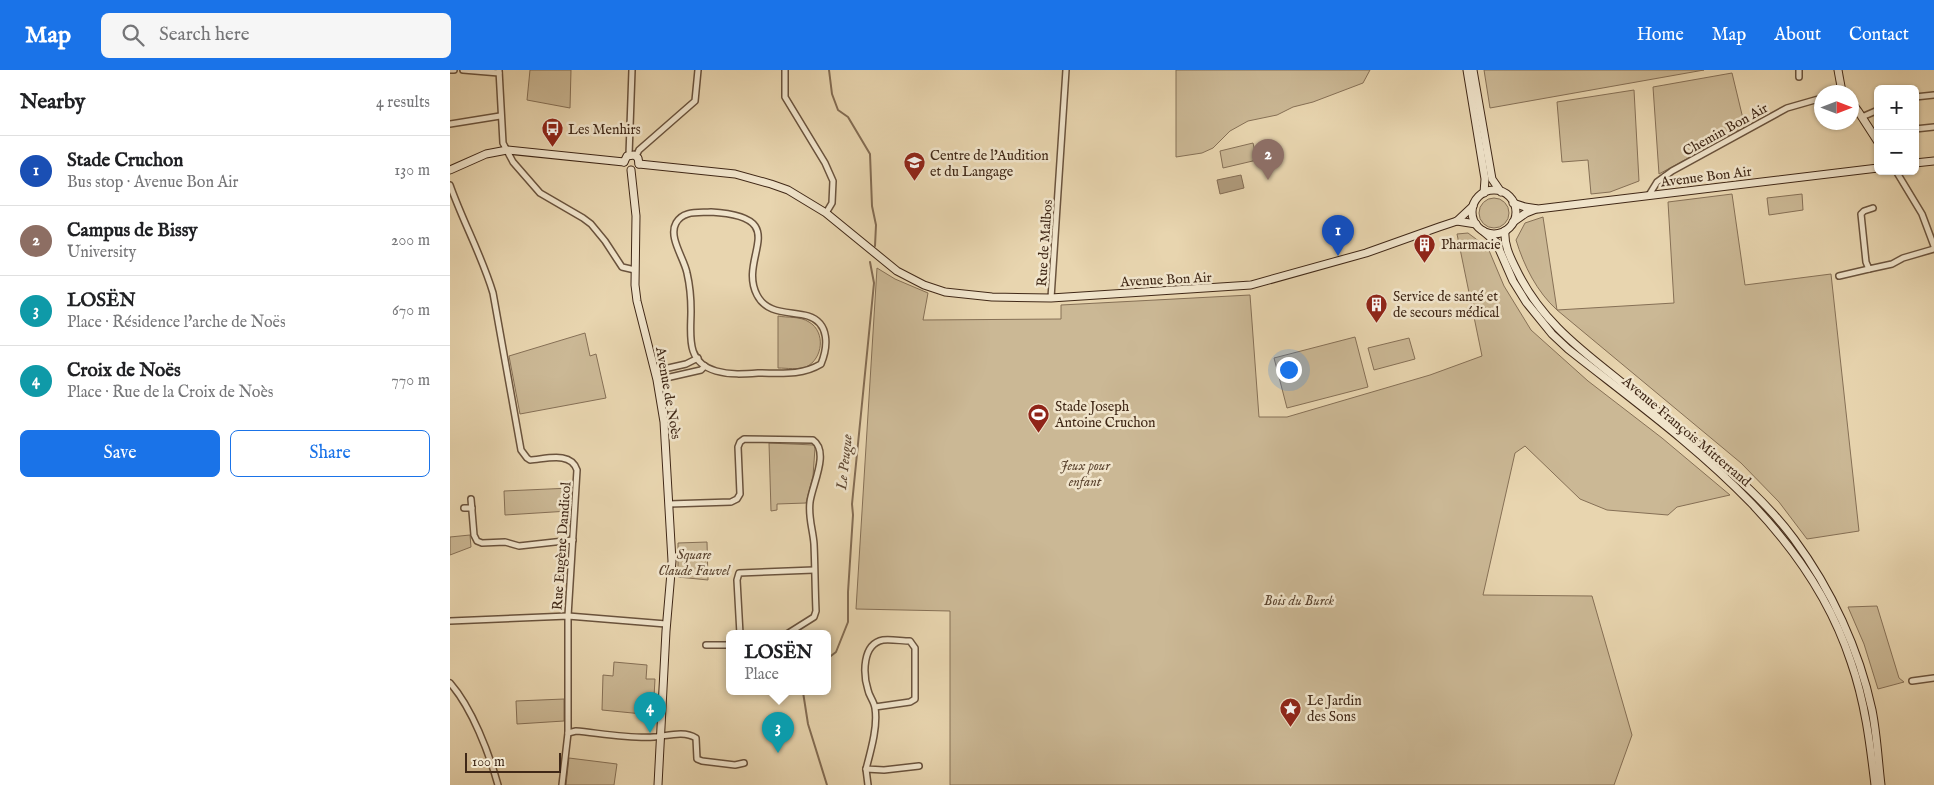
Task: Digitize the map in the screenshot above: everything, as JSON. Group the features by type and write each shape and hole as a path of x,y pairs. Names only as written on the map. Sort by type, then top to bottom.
{"main road":[{"path":"1467,70 1485,179 1484,193 1473,206 1473,217 1476,224 1483,231 1494,234 1505,231 1513,223 1516,212 1513,203 1507,195 1501,192 1492,179 1473,70"},
{"path":"1838,70 1841,85"},
{"path":"1859,113 1874,136"},
{"path":"450,170 480,156 499,150 624,162"},
{"path":"632,155 639,164 637,168 631,170 625,167 624,162 625,158 632,155"},
{"path":"1919,163 1934,161"},
{"name":"Avenue Bon Air","path":"639,164 735,174 788,190 826,213 897,271 924,285 945,292 992,297 1051,298 1251,285 1366,253 1457,221 1473,206"},
{"name":"Avenue Bon Air","path":"1513,203 1525,207 1538,208 1874,168"},
{"name":"Avenue de Noès","path":"631,170 636,216 637,301 655,371 664,422 672,561 666,624 658,785"},
{"path":"1484,193 1501,192"},
{"name":"Avenue Bon Air","path":"1513,223 1526,213 1538,208"},
{"name":"Avenue Bon Air","path":"1457,221 1476,224"},
{"name":"Avenue François Mitterrand","path":"1483,231 1496,242 1513,281 1526,302 1552,334 1733,483 1788,544 1809,573 1828,606 1851,660 1869,732 1875,785"},
{"name":"Avenue François Mitterrand","path":"1505,231 1505,241 1509,255 1520,279 1544,315 1576,346 1701,446 1748,488 1794,539 1834,603 1857,659 1872,710 1881,785"}],"street":[{"path":"463,70 499,72 503,143 513,162 540,193 583,218 598,232 622,267 636,270"},
{"path":"632,70 632,155"},
{"path":"632,155 696,101 698,70"},
{"path":"785,70 785,97 825,163 833,181 832,204 826,213"},
{"name":"Rue de Malbos","path":"1051,298 1066,70"},
{"path":"1799,70 1799,77"},
{"path":"1919,97 1934,95"},
{"name":"Chemin Bon Air","path":"1649,195 1656,182 1672,171 1787,108 1814,100"},
{"path":"1862,117 1874,112"},
{"path":"450,124 500,116"},
{"path":"1919,128 1934,126"},
{"path":"1839,276 1892,264 1903,258 1934,248 1922,214 1898,175"},
{"name":"Rue Eugène Dandicol","path":"450,185 461,216 486,270 493,293 521,450 526,458 530,460 567,458 575,464 577,470 568,616 568,733 562,785"},
{"path":"1869,269 1866,262 1861,214 1864,210 1873,208"},
{"path":"711,212 737,215 751,222 759,234 753,280 757,295 762,303 778,312 809,316 818,322 826,336 827,345 821,364 802,373 732,374 716,371 706,366 698,358 690,341 690,286 675,238 676,223 684,215 692,213 711,212"},
{"path":"655,371 679,366 698,358"},
{"path":"657,380 701,370 706,366"},
{"path":"669,504 731,502 737,500 740,494 738,447 740,442 744,440 813,440 818,443 820,449 817,478 810,501 809,521 814,542 816,611 814,617 793,630"},
{"path":"471,498 474,535 477,541 482,543 505,542 519,546 573,540"},
{"path":"464,508 472,508"},
{"path":"740,630 737,580 739,573 814,570"},
{"path":"450,621 568,616 666,624"},
{"path":"868,785 866,768 873,744 875,707 867,689 865,668 867,652 874,644 884,640 910,642 915,648 915,699 910,702 875,707"},
{"path":"706,645 726,645"},
{"path":"1912,681 1934,678"},
{"path":"450,683 478,729 492,763 498,785"},
{"path":"568,733 576,731 636,736 691,735 696,738 696,759 735,765 744,763"},
{"path":"866,768 884,770 919,766"}],"green space":[{"path":"530,70 571,70 570,108 527,100"},
{"path":"1176,70 1370,70 1363,83 1313,102 1293,107 1277,115 1248,121 1230,131 1213,148 1202,153 1176,157"},
{"path":"1484,70 1704,70 1490,108"},
{"path":"1732,73 1745,127 1659,174 1653,87"},
{"path":"1634,90 1639,181 1610,192 1591,194 1588,160 1562,162 1557,102"},
{"path":"1253,143 1257,160 1223,168 1220,151"},
{"path":"1732,194 1745,285 1831,274 1859,531 1807,539 1779,502 1741,463 1557,310 1674,303 1668,202"},
{"path":"1802,194 1803,210 1769,215 1767,198"},
{"path":"1494,198 1505,202 1509,213 1505,224 1494,228 1483,224 1479,213 1483,202"},
{"path":"1543,217 1557,310 1543,295 1532,278 1516,240 1525,223"},
{"name":"Bois du Burck","path":"1468,233 1488,248 1504,286 1531,330 1588,381 1662,438 1730,495 1677,507 1668,515 1607,510 1580,499 1525,446 1515,453 1483,595 1592,596 1632,735 1614,785 950,785 950,611 856,609 877,268 895,279 928,293 923,320 1061,319 1061,305 1250,295 1259,417 1287,417 1430,375 1482,356 1457,234"},
{"path":"1501,246 1503,246 1524,290 1539,311 1565,339 1731,476 1754,498 1795,546 1829,600 1854,658 1869,712 1879,785 1864,698 1812,574 1777,525 1737,484 1564,341 1553,330 1527,297 1514,274"},
{"path":"778,316 805,320 814,326 818,332 820,339 819,352 812,363 806,367 796,369 778,368"},
{"path":"585,333 590,356 596,354 606,398 520,414 509,356"},
{"path":"1355,337 1368,387 1287,408 1274,358"},
{"path":"1409,338 1415,359 1374,370 1368,348"},
{"path":"769,443 814,445 813,476 806,503 777,504 777,510 771,511"},
{"path":"571,488 569,511 505,515 504,491"},
{"path":"470,535 471,547 450,555 450,537"},
{"name":"Square Claude Fauvel","path":"707,542 708,580 678,577 678,543"},
{"path":"1877,606 1899,678 1904,682 1878,689 1864,644 1848,607"},
{"path":"614,662 647,665 646,679 655,679 653,715 602,710 603,675 613,676"},
{"path":"564,699 564,721 517,724 516,701"},
{"path":"569,758 617,764 614,785 566,785"}],"shaded area":[{"path":"1241,175 1244,188 1220,194 1217,180"}],"waterway":[{"name":"Le Peugue","path":"829,70 832,94 838,110 848,117 870,154 872,206 876,225 875,246"},
{"name":"Le Peugue","path":"831,656 836,652 848,622 852,504 874,283 870,262"},
{"name":"Le Peugue","path":"803,695 808,724 827,785"}],"place":[{"name":"Les Menhirs","path":"552,148"},
{"name":"Campus de Bissy","path":"1268,180"},
{"name":"Centre de l'Audition et du Langage","path":"914,182"},
{"name":"Stade Cruchon","path":"1338,256"},
{"name":"Pharmacie","path":"1425,263"},
{"name":"Service de santé et de secours médical","path":"1377,323"},
{"name":"Stade Joseph Antoine Cruchon","path":"1039,433"},
{"name":"Le Jardin des Sons","path":"1291,727"},
{"name":"Croix de Noës","path":"650,733"},
{"name":"LOSËN","path":"778,753"}],"park label":[{"name":"Jeux pour enfant","path":"1085,474"}]}
